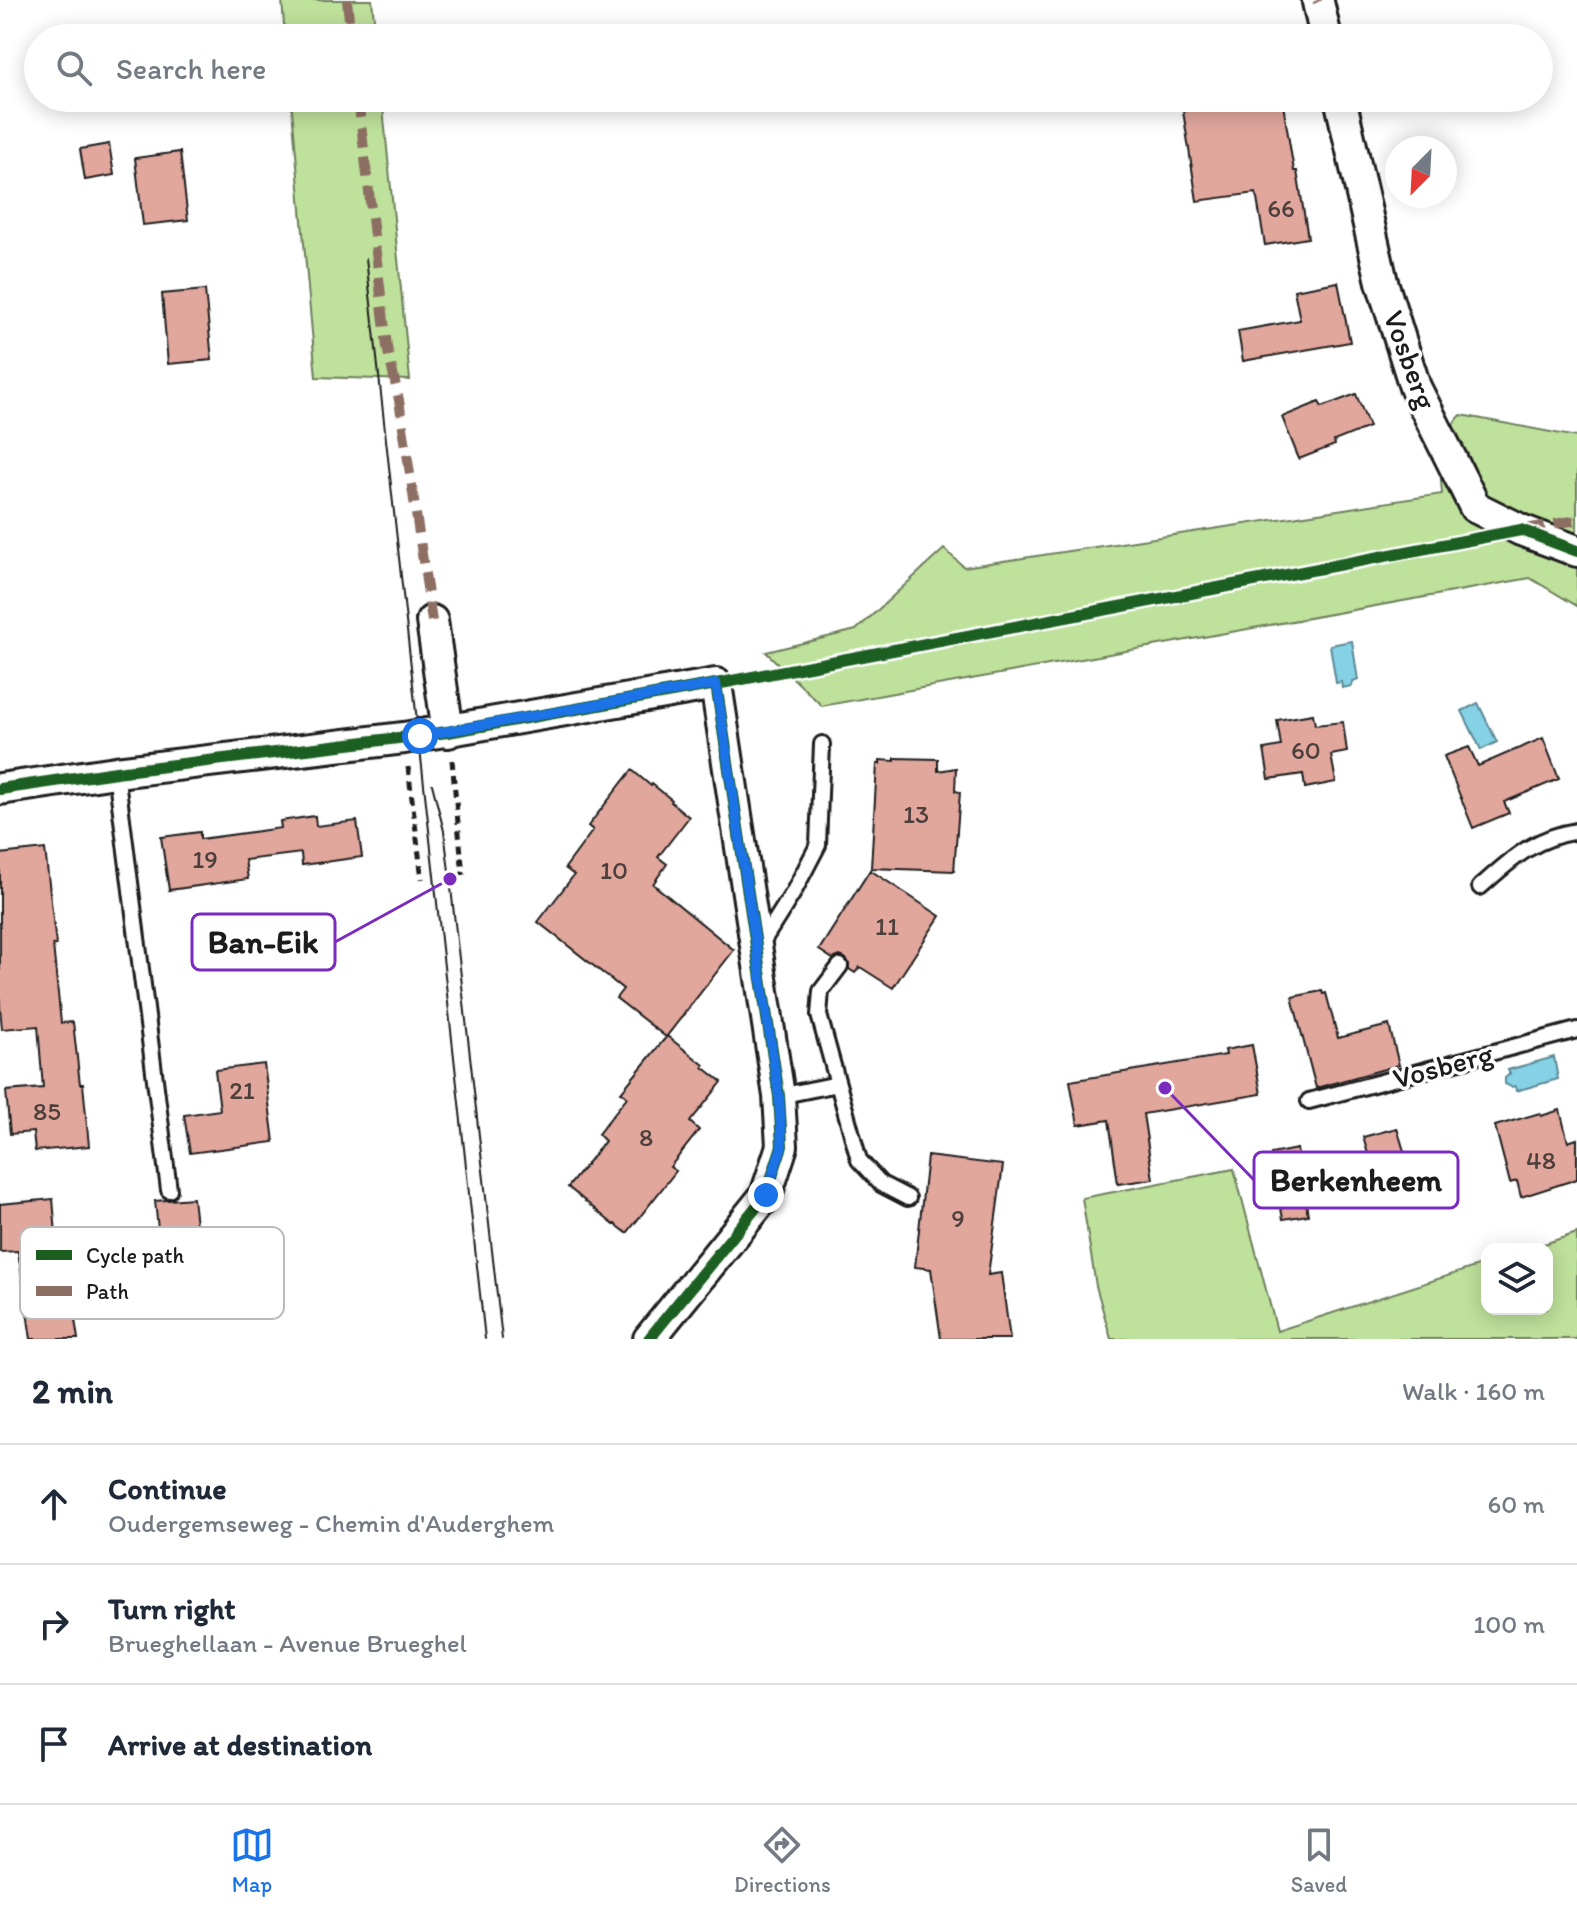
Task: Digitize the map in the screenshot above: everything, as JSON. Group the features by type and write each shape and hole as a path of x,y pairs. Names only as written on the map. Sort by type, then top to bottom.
{"street":[{"path":"1318,2 1323,24"},
{"name":"Vosberg","path":"1343,112 1382,282 1415,387 1475,507 1521,530 1577,551"},
{"path":"432,621 448,732"},
{"path":"0,789 448,732 716,684 779,1096 782,1146 766,1195 649,1339"}],"lane":[{"path":"756,951 793,893 818,845 822,744"},
{"path":"116,772 169,1190"},
{"path":"1480,887 1521,852 1554,835 1577,831"},
{"path":"840,966 821,991 819,1015 859,1160 881,1184 908,1198"},
{"name":"Vosberg","path":"1309,1101 1577,1030"},
{"path":"779,1096 838,1084"}],"path":[{"path":"448,732 463,875"},
{"path":"404,738 422,879"}],"green space":[{"path":"282,0 372,0 375,24 284,24"},
{"path":"292,112 383,112 410,380 316,377"},
{"path":"1461,415 1577,437 1577,606 1530,578 822,706 766,652 856,630 944,549 964,567 1442,494 1438,441"},
{"path":"1234,1169 1277,1331 1481,1265 1481,1315 1553,1315 1553,1243 1547,1243 1577,1233 1577,1339 1111,1339 1096,1286 1082,1198"}],"water":[{"path":"1352,641 1358,680 1352,686 1342,688 1341,682 1336,683 1330,645"},
{"path":"1478,703 1497,742 1481,750 1462,711"},
{"path":"1554,1057 1558,1079 1516,1091 1515,1086 1505,1084 1505,1078 1510,1074 1508,1070"}],"building":[{"path":"1183,112 1284,112 1308,238 1265,245 1256,193 1197,201"},
{"path":"109,144 114,175 85,180 80,149"},
{"path":"180,152 188,220 143,225 135,158"},
{"path":"1338,282 1350,342 1243,361 1238,331 1300,320 1294,290"},
{"path":"205,290 212,360 168,364 162,294"},
{"path":"1356,394 1369,427 1299,459 1282,417 1319,402 1322,407"},
{"path":"1313,714 1315,725 1343,722 1347,752 1331,755 1336,782 1305,788 1303,774 1269,779 1264,749 1281,746 1277,720"},
{"path":"1543,738 1559,779 1504,802 1509,813 1473,828 1444,756 1469,747 1478,766"},
{"path":"895,758 938,759 938,771 956,768 955,791 960,792 954,871 871,868 877,764 880,760 895,761"},
{"path":"632,770 689,817 658,857 667,864 653,884 734,950 666,1037 616,998 623,989 538,922 574,875 565,868 593,830 588,826"},
{"path":"315,816 316,826 357,821 362,857 302,865 301,853 245,860 248,879 169,890 161,837 200,832 200,839 281,828 280,821"},
{"path":"45,849 61,1023 73,1022 89,1146 35,1151 33,1132 10,1134 6,1091 43,1088 38,1026 2,1029 0,854"},
{"path":"870,870 940,916 893,988 860,967 855,973 849,969 845,958 840,956 833,959 819,950"},
{"path":"1322,991 1326,993 1338,1038 1389,1025 1399,1065 1316,1088 1292,997"},
{"path":"667,1036 722,1082 690,1122 699,1130 670,1167 676,1171 627,1233 568,1187 605,1141 598,1134 627,1097 621,1092"},
{"path":"1252,1045 1261,1094 1143,1114 1153,1179 1118,1184 1109,1120 1078,1125 1070,1081 1226,1055 1225,1050"},
{"path":"264,1064 274,1142 190,1153 184,1115 220,1110 215,1070"},
{"path":"1560,1110 1568,1142 1577,1139 1577,1179 1521,1197 1517,1181 1510,1183 1495,1126"},
{"path":"1397,1128 1410,1171 1400,1175 1403,1184 1379,1191 1363,1137"},
{"path":"1297,1149 1308,1215 1283,1219 1271,1154"},
{"path":"927,1156 1003,1165 988,1275 1001,1273 1010,1339 941,1339 931,1269 915,1267"},
{"path":"193,1198 196,1225 158,1227 155,1201"},
{"path":"53,1199 55,1227 20,1227 20,1265 18,1251 0,1252 0,1204"},
{"path":"28,1319 75,1319 78,1339 31,1339"}],"tram line":[{"path":"366,258 485,1339"},
{"path":"432,784 444,831 502,1339"}],"marked path":[{"path":"347,0 350,24"},
{"path":"360,112 387,347 399,400 432,621"},
{"path":"1525,529 1577,520"}],"cycle path":[{"path":"0,789 448,732 716,684 1521,530 1577,551"},
{"path":"649,1339 766,1195 782,1146 779,1096 716,684"}],"place":[{"name":"Ban-Eik","path":"450,879"},
{"name":"Berkenheem","path":"1165,1088"}],"route":[{"path":"420,736 716,684 779,1096 782,1146 766,1195"}]}
